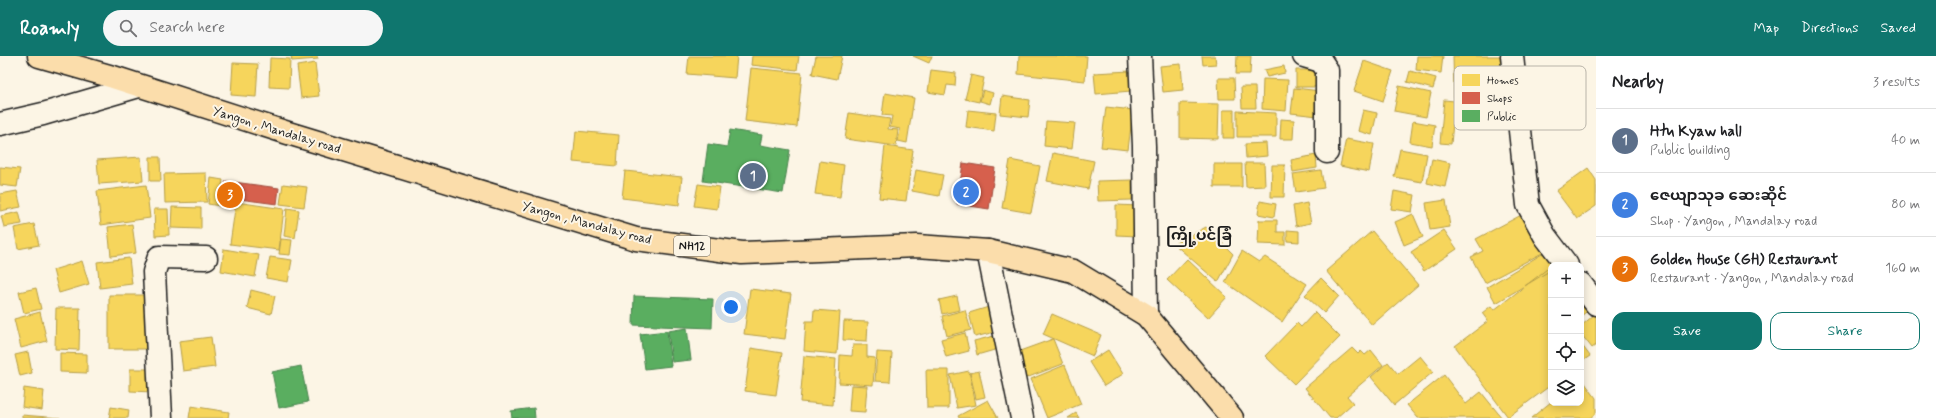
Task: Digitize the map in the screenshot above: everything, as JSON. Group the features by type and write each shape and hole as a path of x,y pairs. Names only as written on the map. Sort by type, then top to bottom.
{"highway":[{"name":"Yangon , Mandalay road","path":"39,56 113,77 458,186 636,239 742,253 917,246 988,251 1074,271 1146,315 1232,418"}],"street":[{"path":"1140,56 1144,146 1146,315"},
{"path":"1304,56 1321,62 1327,70 1326,152"},
{"path":"1512,56 1513,66"},
{"path":"0,124 43,114 139,86"},
{"path":"1520,130 1528,205 1545,236 1565,262"},
{"path":"988,251 1022,418"},
{"path":"161,418 154,272 159,257 206,258"},
{"path":"1584,288 1596,304"}],"building: Homes":[{"path":"291,56 317,56 318,59 292,61"},
{"path":"689,56 737,56 735,78 687,74"},
{"path":"752,56 799,56 797,70 751,65"},
{"path":"816,56 842,56 837,79 812,74"},
{"path":"913,56 932,56 929,63"},
{"path":"1019,56 1087,56 1085,81 1018,74"},
{"path":"1202,56 1215,56 1216,64 1203,65"},
{"path":"1237,56 1251,56 1250,74 1236,74"},
{"path":"1417,56 1443,56 1441,73 1416,70"},
{"path":"1453,56 1504,56 1504,66 1454,66 1454,97"},
{"path":"270,58 290,59 289,88 269,87"},
{"path":"1364,61 1393,71 1383,101 1354,91"},
{"path":"233,63 258,64 256,97 231,95"},
{"path":"315,63 319,96 301,98 297,66"},
{"path":"1181,64 1183,90 1163,92 1160,66"},
{"path":"1284,66 1285,73 1267,77 1264,70"},
{"path":"751,68 802,73 797,127 745,121"},
{"path":"931,70 956,73 955,86 947,85 945,95 928,92"},
{"path":"1296,70 1317,70 1317,87 1296,87"},
{"path":"1130,71 1131,91 1096,94 1094,73"},
{"path":"1410,71 1436,78 1433,89 1407,82"},
{"path":"971,75 984,78 979,102 965,99"},
{"path":"1218,78 1234,78 1235,99 1219,99"},
{"path":"1263,79 1288,80 1286,111 1262,109"},
{"path":"1399,86 1431,93 1426,117 1394,111"},
{"path":"1241,87 1255,87 1256,108 1242,108"},
{"path":"1294,88 1321,91 1318,116 1291,113"},
{"path":"983,90 993,93 990,104 980,101"},
{"path":"885,93 914,98 907,143 898,141 900,129 890,127 892,116 882,115"},
{"path":"1002,96 1030,100 1028,117 1000,114"},
{"path":"1444,100 1454,101 1451,144 1440,143"},
{"path":"1180,103 1219,104 1218,139 1180,138"},
{"path":"1106,107 1133,110 1128,150 1101,147"},
{"path":"968,110 996,113 994,131 966,127"},
{"path":"1223,110 1234,110 1234,138 1223,138"},
{"path":"1363,110 1377,113 1372,135 1358,131"},
{"path":"1237,111 1276,113 1276,137 1237,137"},
{"path":"849,113 890,119 888,129 898,130 896,146 845,139"},
{"path":"1281,119 1294,120 1293,139 1280,139"},
{"path":"1046,121 1075,123 1072,149 1044,146"},
{"path":"1413,121 1435,125 1432,146 1410,142"},
{"path":"576,131 619,135 617,166 573,162"},
{"path":"1346,139 1374,144 1369,172 1340,166"},
{"path":"1266,143 1267,156 1246,158 1245,144"},
{"path":"885,146 913,150 906,201 879,198"},
{"path":"1400,149 1427,154 1422,182 1394,177"},
{"path":"1053,153 1094,161 1088,189 1047,181"},
{"path":"1316,155 1317,168 1293,172 1291,160"},
{"path":"141,157 143,181 99,184 97,160"},
{"path":"150,157 160,157 161,181 150,181"},
{"path":"1432,159 1450,163 1445,187 1427,183"},
{"path":"1010,160 1040,166 1031,213 1002,208"},
{"path":"820,161 844,165 840,197 815,194"},
{"path":"1245,163 1264,163 1265,186 1246,187"},
{"path":"1214,164 1242,164 1242,187 1214,187"},
{"path":"1272,165 1285,165 1284,197 1271,197"},
{"path":"0,167 20,169 17,187 0,185"},
{"path":"1588,168 1596,180 1596,206 1577,219 1556,191"},
{"path":"916,170 943,175 939,196 912,191"},
{"path":"1321,170 1324,188 1296,192 1293,174"},
{"path":"625,171 682,177 679,205 622,198"},
{"path":"206,173 207,202 165,203 164,174"},
{"path":"211,178 223,180 220,206 208,204"},
{"path":"1132,180 1132,200 1098,201 1097,181"},
{"path":"283,184 307,187 304,207 280,204"},
{"path":"698,184 720,187 717,209 694,206"},
{"path":"146,185 150,218 101,225 97,191"},
{"path":"17,191 21,207 0,211 0,194"},
{"path":"1394,191 1415,195 1412,212 1391,209"},
{"path":"1446,200 1450,227 1430,230 1426,203"},
{"path":"1260,201 1276,204 1274,217 1258,214"},
{"path":"236,202 284,209 279,250 230,244"},
{"path":"1307,203 1311,223 1296,226 1293,206"},
{"path":"1116,205 1139,206 1138,236 1116,235"},
{"path":"172,207 201,208 201,229 171,228"},
{"path":"287,208 299,210 295,238 284,236"},
{"path":"154,209 168,209 169,235 155,236"},
{"path":"19,212 22,224 4,227 1,216"},
{"path":"1527,212 1548,250 1485,283 1471,257 1483,251 1476,239"},
{"path":"1413,214 1423,237 1404,245 1395,222"},
{"path":"1259,220 1277,220 1277,232 1285,232 1285,245 1258,244"},
{"path":"34,224 39,245 18,249 14,228"},
{"path":"132,224 136,253 111,256 108,227"},
{"path":"1206,227 1233,254 1218,282 1174,244"},
{"path":"1287,230 1299,231 1299,242 1287,241"},
{"path":"1444,230 1457,249 1424,271 1411,252"},
{"path":"1372,231 1418,285 1372,325 1326,271"},
{"path":"281,239 292,240 290,255 279,254"},
{"path":"224,249 259,255 255,277 221,271"},
{"path":"1242,251 1259,262 1265,257 1307,284 1282,322 1225,282"},
{"path":"1547,251 1553,262 1548,262 1548,272 1496,303 1487,287"},
{"path":"270,257 292,260 288,282 266,278"},
{"path":"129,258 132,284 100,288 97,262"},
{"path":"1187,259 1227,297 1208,318 1167,280"},
{"path":"82,261 89,284 59,293 53,270"},
{"path":"1548,268 1548,387 1508,417 1455,346 1488,321 1482,313 1491,306 1494,310"},
{"path":"1321,278 1339,296 1324,313 1305,295"},
{"path":"36,288 41,309 24,313 19,292"},
{"path":"750,289 791,294 785,339 744,334"},
{"path":"251,290 275,296 271,314 247,308"},
{"path":"109,295 153,295 152,349 109,349"},
{"path":"957,296 960,310 942,314 939,300"},
{"path":"1584,301 1590,309 1584,314"},
{"path":"992,306 999,331 975,337 969,313"},
{"path":"56,308 80,308 79,350 55,349"},
{"path":"814,310 840,312 837,354 804,351 806,321 813,321"},
{"path":"965,310 971,330 947,336 942,316"},
{"path":"40,312 47,341 21,348 14,319"},
{"path":"1315,312 1340,337 1294,384 1265,356 1297,323 1301,327"},
{"path":"1052,314 1101,335 1093,356 1043,334"},
{"path":"1594,315 1596,317 1596,345 1592,348 1584,338 1584,323"},
{"path":"844,321 868,322 867,341 843,340"},
{"path":"965,333 969,351 946,357 941,339"},
{"path":"1002,334 1005,347 977,355 974,341"},
{"path":"211,337 215,367 183,371 179,341"},
{"path":"1053,339 1063,364 1026,378 1017,352"},
{"path":"853,345 867,345 867,357 875,358 873,385 839,383 840,355 852,356"},
{"path":"751,348 782,353 776,395 745,391"},
{"path":"1352,348 1358,354 1361,351 1365,355 1371,350 1383,365 1347,396 1353,403 1336,418 1330,418 1305,388"},
{"path":"1584,348 1590,356 1584,360"},
{"path":"1108,350 1123,374 1104,386 1089,362"},
{"path":"28,352 32,373 20,376 15,355"},
{"path":"877,352 892,353 890,382 875,381"},
{"path":"60,353 87,354 87,373 60,372"},
{"path":"804,356 836,359 833,405 800,402"},
{"path":"1420,356 1433,372 1394,405 1371,377 1388,362 1398,374"},
{"path":"1065,365 1081,404 1047,418 1031,379"},
{"path":"130,369 154,369 153,392 130,391"},
{"path":"926,370 949,370 949,408 927,408"},
{"path":"969,371 976,405 957,408 950,375"},
{"path":"979,371 985,397 976,399 970,373"},
{"path":"1444,375 1466,404 1481,392 1502,418 1418,418 1407,405"},
{"path":"1584,382 1596,398 1596,413 1590,418 1531,418 1548,404 1548,406 1584,406"},
{"path":"851,385 867,386 865,412 849,411"},
{"path":"24,388 44,391 42,410 22,407"},
{"path":"988,400 998,418 959,418 958,416"},
{"path":"191,406 229,412 228,418 189,418"},
{"path":"111,407 129,410 128,418 109,418"},
{"path":"1076,413 1079,418 1068,418"},
{"path":"22,415 60,418 22,418"}],"building: Shops":[{"path":"963,163 995,168 989,209 957,204"},
{"path":"226,181 279,188 277,204 224,197"}],"building: Public":[{"path":"730,130 762,135 760,145 790,150 783,193 703,181 708,144 727,147"},
{"path":"634,296 713,299 712,328 633,325"},
{"path":"687,328 691,360 672,362 668,331"},
{"path":"667,331 671,366 645,369 640,334"},
{"path":"301,366 308,402 279,408 272,372"},
{"path":"534,408 535,418 512,418 511,411"}],"place":[{"name":"Htu Kyaw hall","path":"753,176"},
{"name":"ဇေယျာသုခ ဆေးဆိုင်","path":"966,192"},
{"name":"Golden House (GH) Restaurant","path":"230,195"}],"district":[{"name":"ကြို့ပင်ခြံ","path":"1199,235"}]}
